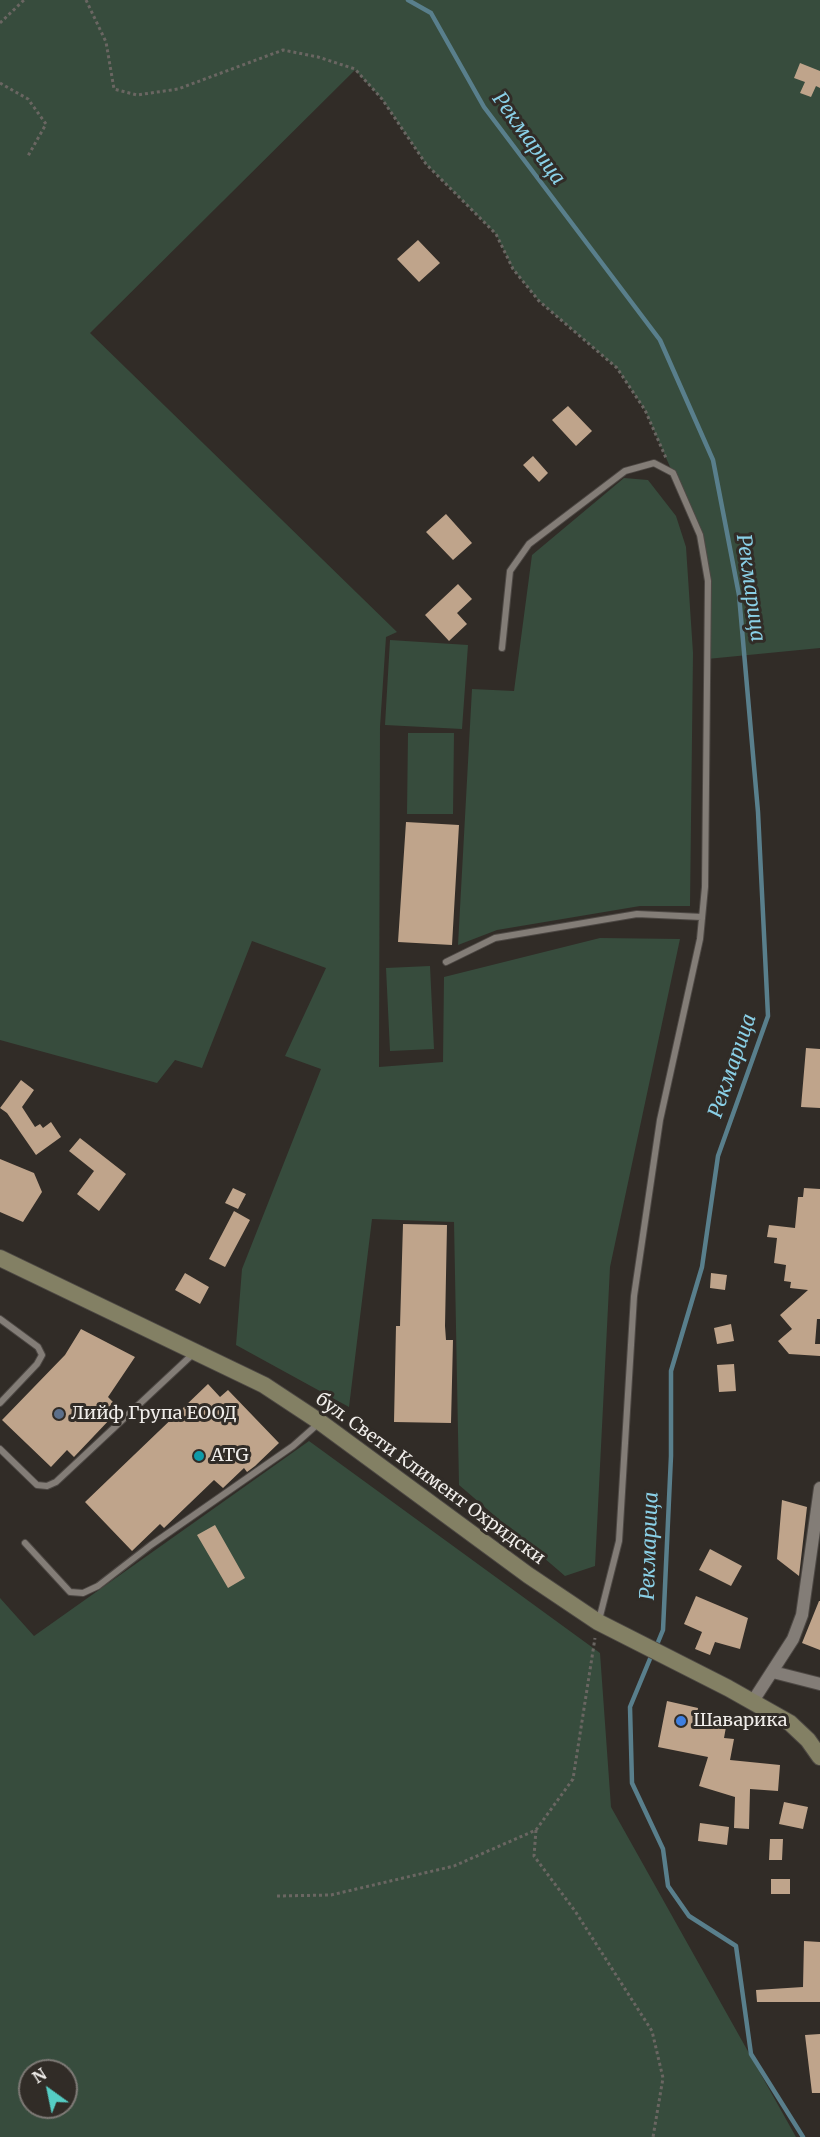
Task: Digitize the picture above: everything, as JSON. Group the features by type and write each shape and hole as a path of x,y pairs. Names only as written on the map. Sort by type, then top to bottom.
{"main road":[{"name":"бул. Свети Климент Охридски","path":"0,1258 264,1385 320,1422 528,1575 605,1625 753,1701 790,1723 808,1740 820,1757"}],"street":[{"path":"753,1701 793,1639 802,1616 808,1587 820,1488"},
{"path":"773,1672 820,1684"}],"lane":[{"path":"502,648 510,571 529,544 625,471 654,463 673,473 700,535 708,581 705,887 700,939 660,1120 635,1284 619,1541 605,1625"},
{"path":"446,962 495,938 637,914 702,917"},
{"path":"0,1319 38,1347 42,1355 38,1364 0,1403"},
{"path":"0,1449 37,1485 47,1486 56,1482 197,1351"},
{"path":"25,1543 70,1592 83,1593 98,1586 151,1545 292,1446 320,1422"}],"path":[{"path":"0,23 24,0"},
{"path":"86,0 106,42 114,88 137,95 178,89 283,50 318,57 355,69 382,99 426,165 496,234 513,269 539,301 617,368 645,410 673,473"},
{"path":"0,83 28,99 46,124 28,156"},
{"path":"277,1896 331,1895 454,1866 536,1830 573,1779 605,1625"},
{"path":"536,1830 534,1856 575,1911 652,2031 663,2078 653,2137"}],"green space":[{"path":"0,0 820,0 820,648 707,659 708,581 700,535 645,410 617,368 539,301 513,269 496,234 426,164 382,99 355,70 90,333 397,632 386,637 380,727 379,1067 443,1062 444,977 600,938 680,939 610,1267 595,1566 565,1576 459,1485 454,1222 372,1219 349,1407 236,1345 242,1269 321,1069 285,1056 326,968 252,941 202,1068 175,1060 157,1083 0,1040"},
{"path":"624,478 648,480 676,516 686,547 693,653 690,906 640,906 497,930 458,945 472,689 514,691 532,555"},
{"path":"390,640 468,645 462,729 385,725"},
{"path":"408,733 454,733 453,814 407,814"},
{"path":"430,966 434,1049 390,1051 386,968"},
{"path":"309,1441 600,1653 611,1807 796,2137 0,2137 0,1598 34,1636"}],"building":[{"path":"800,63 820,71 820,88 816,86 811,97 800,93 805,82 794,78"},
{"path":"418,240 440,263 419,282 397,259"},
{"path":"568,406 592,431 576,446 552,420"},
{"path":"533,456 548,473 539,482 523,465"},
{"path":"446,514 472,543 453,560 426,532"},
{"path":"458,584 472,599 457,613 467,624 449,641 425,615"},
{"path":"406,822 459,825 452,945 398,942"},
{"path":"806,1048 820,1049 820,1108 801,1107"},
{"path":"21,1080 34,1090 22,1107 35,1127 40,1124 43,1128 51,1122 61,1137 36,1155 7,1113 0,1108"},
{"path":"80,1138 126,1174 99,1211 77,1194 94,1171 69,1151"},
{"path":"0,1159 34,1173 42,1192 23,1222 0,1212"},
{"path":"233,1188 246,1194 238,1209 225,1203"},
{"path":"804,1188 820,1189 820,1319 817,1319 815,1344 820,1344 820,1356 789,1354 778,1341 792,1329 780,1315 808,1290 790,1288 791,1282 784,1281 786,1265 774,1263 777,1238 767,1237 769,1225 795,1228 798,1197 803,1197"},
{"path":"234,1211 250,1220 225,1267 209,1259"},
{"path":"403,1224 447,1225 445,1326 446,1340 453,1340 451,1423 394,1422 396,1326 400,1326"},
{"path":"185,1273 209,1287 200,1304 175,1290"},
{"path":"711,1273 727,1275 725,1290 710,1288"},
{"path":"731,1324 734,1341 717,1344 714,1328"},
{"name":"Лийф Група ЕООД","path":"81,1329 135,1357 108,1397 113,1402 106,1411 112,1417 74,1457 67,1450 51,1467 2,1420 65,1355"},
{"path":"734,1364 736,1391 719,1392 717,1365"},
{"name":"ATG","path":"208,1384 220,1397 228,1390 279,1443 255,1466 247,1472 244,1468 223,1488 214,1480 164,1528 160,1524 132,1551 85,1502"},
{"path":"782,1500 807,1507 799,1576 777,1559"},
{"path":"215,1525 245,1578 228,1588 197,1535"},
{"path":"710,1549 742,1566 731,1586 699,1570"},
{"path":"696,1596 748,1618 740,1649 715,1642 710,1655 695,1649 702,1632 684,1624"},
{"path":"820,1601 820,1650 802,1643"},
{"path":"667,1701 698,1708 696,1721 726,1727 724,1738 734,1739 730,1760 780,1765 778,1791 750,1789 749,1829 734,1828 735,1797 699,1786 708,1757 658,1747"},
{"path":"784,1802 808,1807 803,1829 779,1824"},
{"path":"700,1823 729,1827 727,1845 698,1841"},
{"path":"770,1839 783,1839 782,1860 769,1860"},
{"path":"771,1879 790,1879 790,1894 771,1894"},
{"path":"804,1941 820,1942 820,2002 757,2002 756,1990 803,1987"},
{"path":"820,2034 820,2093 812,2093 805,2035"}],"waterway":[{"name":"Рекмарица","path":"408,0 431,13 484,107 660,340 713,460 739,595 758,812 768,1016 718,1156 702,1267 671,1371 671,1456 663,1630 656,1647"},
{"name":"Рекмарица","path":"652,1654 630,1707 632,1783 663,1849 668,1886 689,1916 736,1946 751,2054 803,2137"}],"place":[{"name":"Лийф Група ЕООД","path":"59,1414"},
{"name":"ATG","path":"199,1456"},
{"name":"Шаварика","path":"681,1721"}]}
